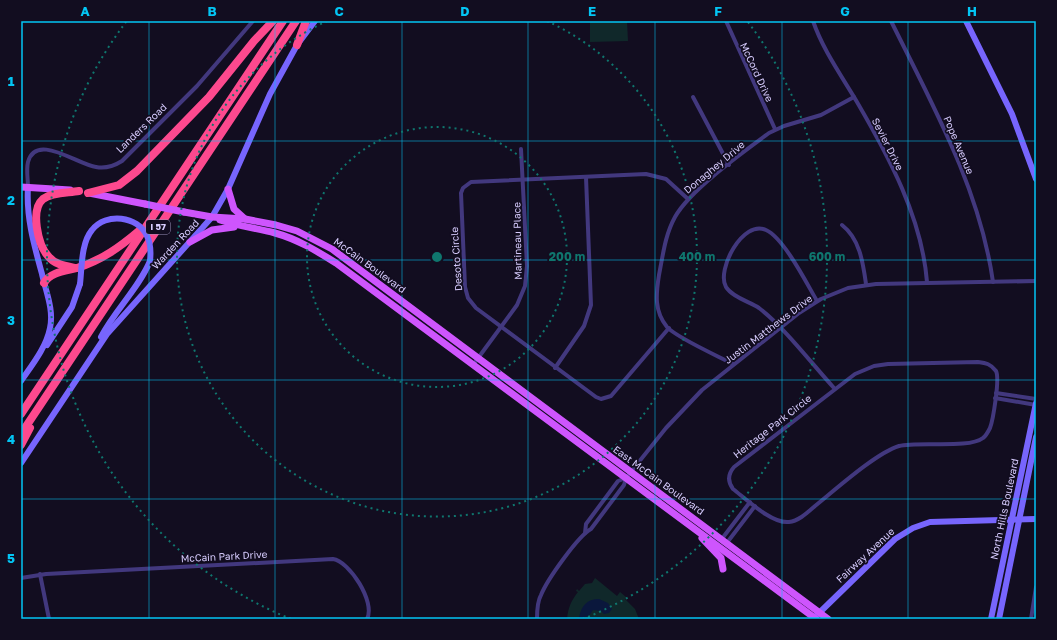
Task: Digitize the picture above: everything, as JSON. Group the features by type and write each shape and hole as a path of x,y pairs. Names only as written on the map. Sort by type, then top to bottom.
{"highway":[{"path":"88,193 119,185 137,171 208,97 254,41 273,21"},
{"name":"I 57","path":"21,414 283,21"},
{"name":"I 57","path":"21,434 296,21"},
{"path":"297,45 306,21"},
{"path":"76,268 62,265 48,256 43,249 36,213 39,203 49,196 79,191"},
{"path":"44,282 51,275 76,268 112,253 148,223"},
{"path":"21,445 54,384"}],"main road":[{"name":"McCain Boulevard","path":"24,187 79,191 212,217 240,226 275,233 305,245 325,256 473,364"},
{"path":"228,189 234,209 244,218"},
{"name":"McCain Boulevard","path":"212,217 244,218 297,231 332,249 478,358"},
{"path":"190,242 212,230 240,226"},
{"name":"East McCain Boulevard","path":"478,358 694,528 722,544"},
{"name":"East McCain Boulevard","path":"473,364 722,544 816,617 828,619"},
{"path":"694,528 721,558 723,569"}],"street":[{"name":"Landers Road","path":"21,381 41,352 48,336 51,318 49,301 30,230 24,187 28,162 32,154 40,149 51,150 94,167 110,167 122,161 197,86 253,21"},
{"name":"Warden Road","path":"21,463 94,351 117,321 212,217 228,189 264,105 297,45 315,21"},
{"name":"McCord Drive","path":"726,21 775,129"},
{"name":"Sevier Drive","path":"813,21 823,45 878,140 910,209 922,243 928,282"},
{"name":"Pope Avenue","path":"891,21 957,157 985,239 993,282"},
{"path":"966,21 1012,114 1036,179"},
{"name":"Donaghey Drive","path":"733,364 669,328 658,312 656,301 658,285 667,235 675,216 688,199 775,129 821,115 854,97"},
{"path":"693,98 729,165"},
{"name":"Martineau Place","path":"473,364 517,305 523,294 527,278 521,149"},
{"name":"Desoto Circle","path":"669,328 611,396 606,398 596,397 501,328 476,308 466,294 461,193 463,188 471,182 646,174 656,175 672,184 688,199"},
{"path":"555,368 584,326 591,305 586,177"},
{"path":"21,198 28,208"},
{"path":"41,352 72,307 80,284 88,237 98,224 105,220 123,219 137,225 148,237 151,246 150,261 147,269 107,327 94,351"},
{"path":"842,225 851,233 855,241 861,256 866,284"},
{"path":"817,301 790,256 776,239 765,229 749,231 737,243 731,252 724,274 726,286 732,293 765,313 834,388"},
{"name":"Justin Matthews Drive","path":"628,475 693,398 733,364 817,301 834,293 866,284 1036,281"},
{"name":"Heritage Park Circle","path":"978,362 988,364 996,372 996,393 991,427 984,437 978,441 909,444 892,449 879,456 793,521 786,522 774,520 730,485 728,478 730,471 834,388 855,374 881,364 978,362"},
{"path":"996,393 1036,399"},
{"path":"995,398 1036,404"},
{"name":"North Hills Boulevard","path":"991,619 1036,404"},
{"name":"North Hills Boulevard","path":"999,619 1036,437"},
{"path":"585,533 586,524 618,481 628,475"},
{"path":"537,619 537,605 541,594 585,533 592,529 624,485 628,475"},
{"path":"722,544 750,502"},
{"path":"722,544 755,506"},
{"name":"Fairway Avenue","path":"816,617 895,540 913,528 930,522 1036,519"},
{"name":"McCain Park Drive","path":"21,578 40,574 333,559 342,563 363,588 369,604 367,619"},
{"path":"40,574 49,619"},
{"path":"1031,619 1036,587"}],"green space":[{"path":"590,21 627,21 628,41 590,42"},
{"path":"595,578 617,596 620,592 626,597 625,599 635,609 639,619 567,619 570,605 578,592 576,591 577,589 579,591 585,584 592,583"}],"water":[{"path":"599,599 608,603 612,609 609,613 604,614 601,611 593,610 589,616 579,618 581,610 585,604 591,600"}]}
